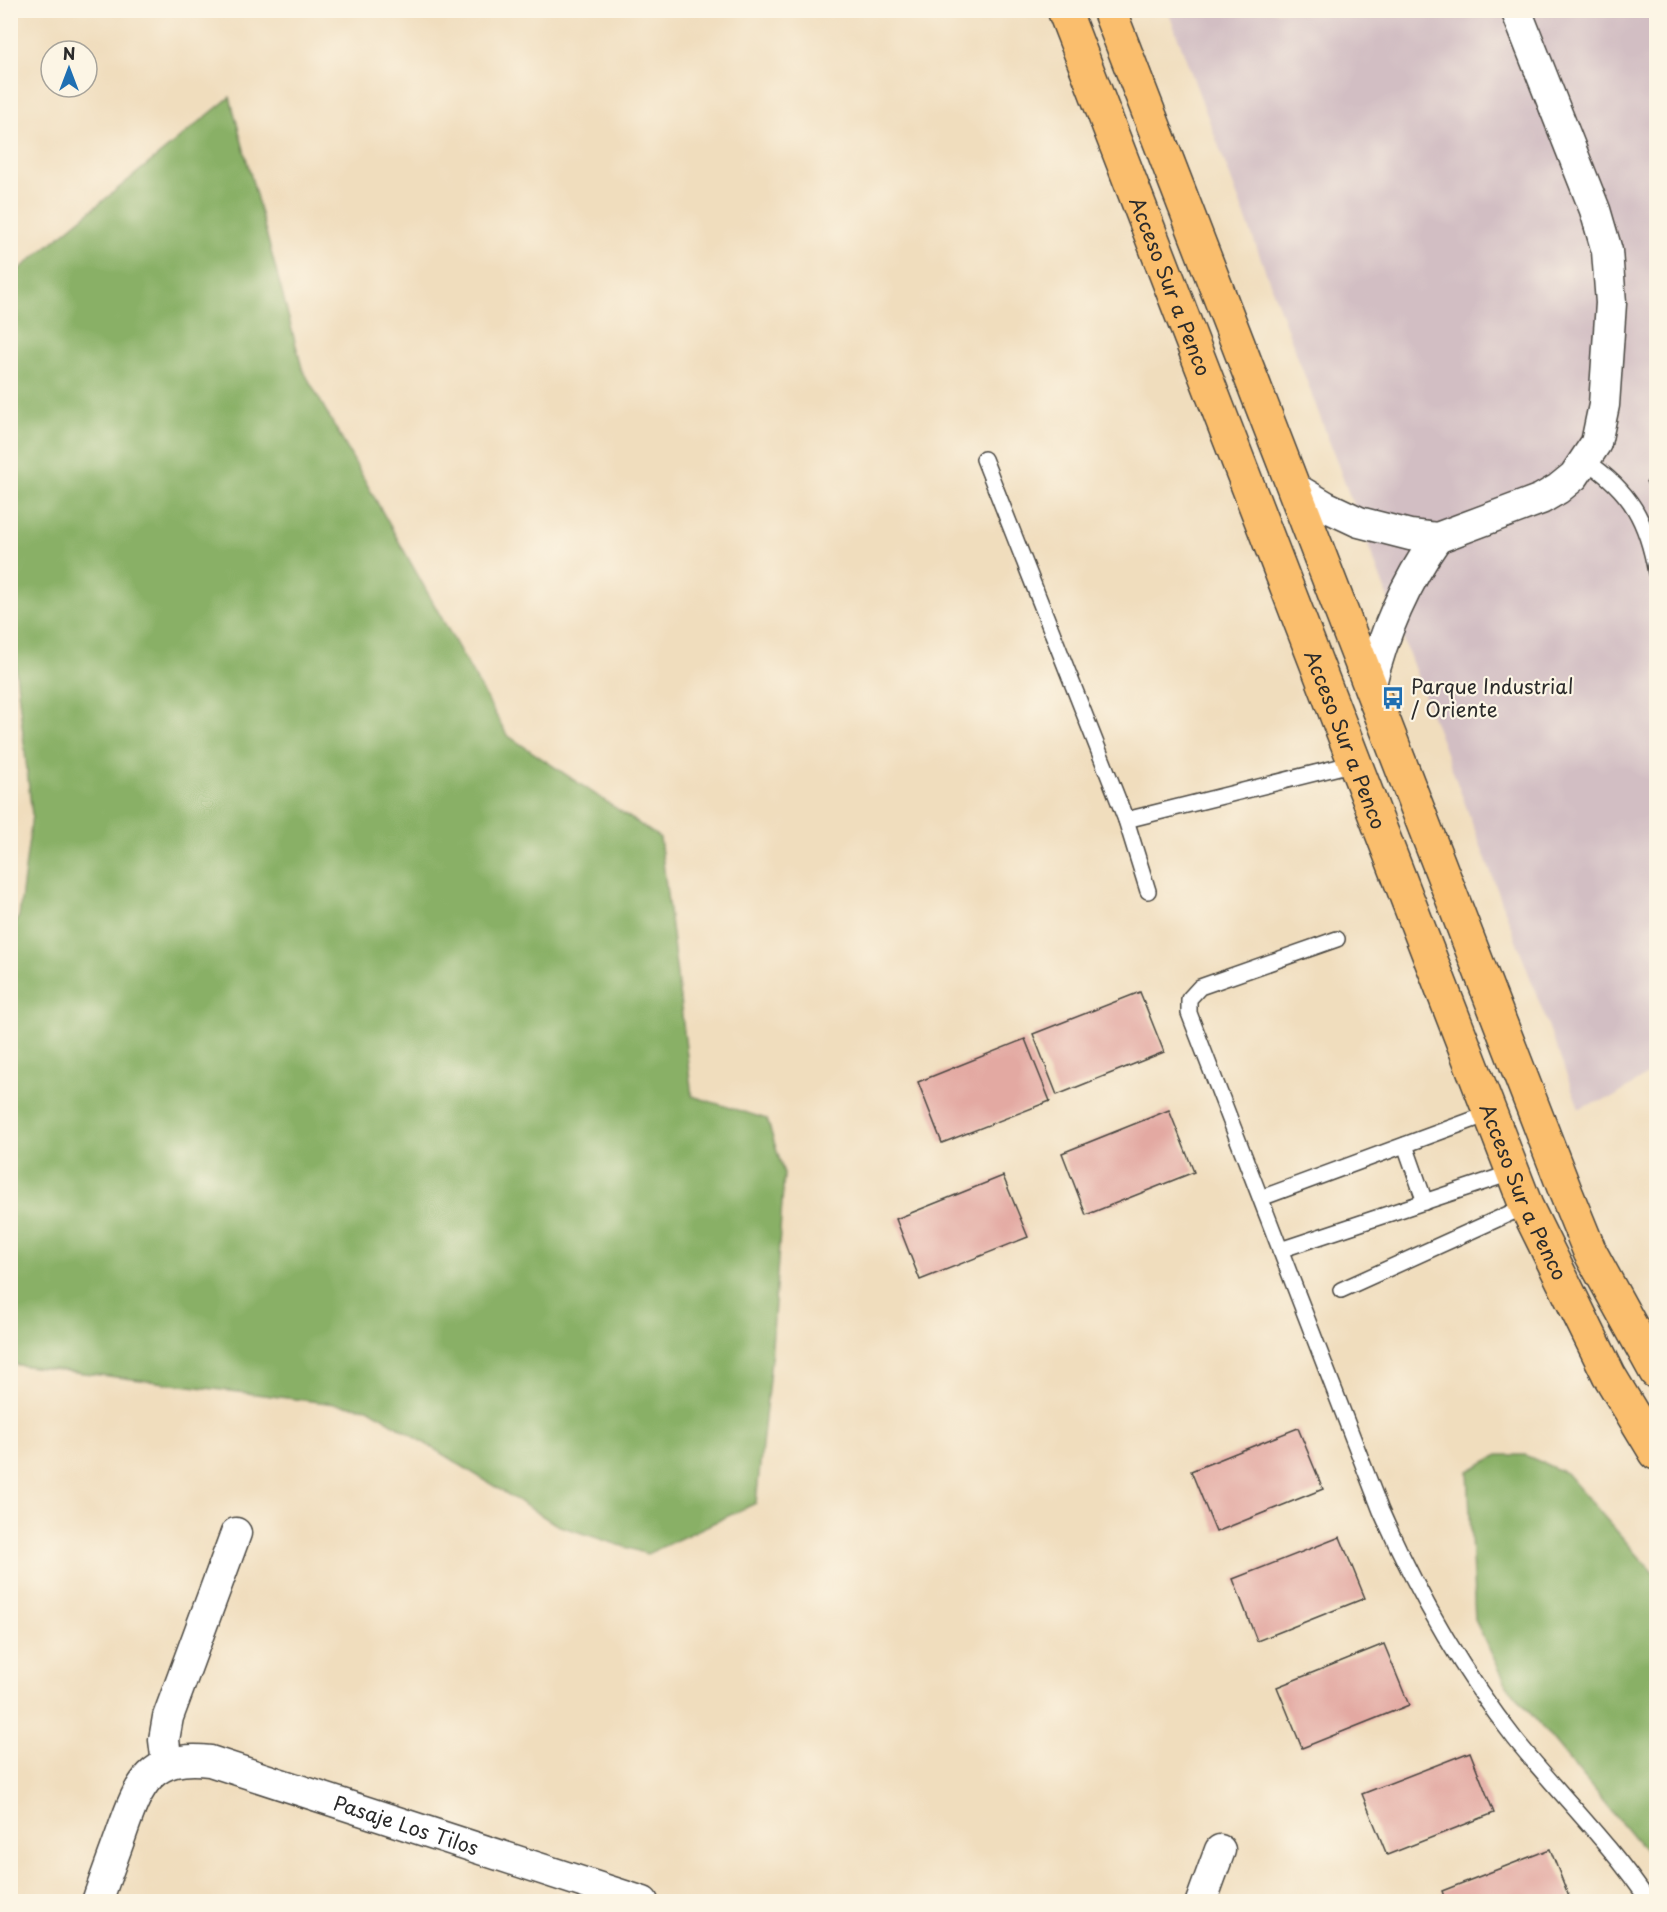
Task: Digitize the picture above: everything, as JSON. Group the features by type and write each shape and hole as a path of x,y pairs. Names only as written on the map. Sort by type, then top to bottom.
{"main road":[{"name":"Acceso Sur a Penco","path":"1064,10 1526,1206 1609,1375 1656,1453"},
{"name":"Acceso Sur a Penco","path":"1109,10 1566,1194 1595,1261 1656,1372"}],"street":[{"path":"1293,486 1324,506 1359,522 1402,534 1437,538 1541,499 1574,476 1596,443 1604,405 1611,303 1607,251 1595,210 1516,10"},
{"path":"1370,688 1390,620 1405,588 1437,538"},
{"path":"97,1902 135,1795 147,1776 167,1764 164,1740 168,1717 236,1533"},
{"name":"Pasaje Los Tilos","path":"167,1764 189,1760 210,1761 643,1902"},
{"path":"1201,1902 1220,1850"}],"lane":[{"path":"984,459 1126,820 1148,891"},
{"path":"1586,461 1607,474 1625,492 1638,511 1648,533 1656,573"},
{"path":"1126,820 1355,763"},
{"path":"1337,939 1200,987 1189,999 1189,1013 1381,1510 1426,1605 1453,1650 1502,1721 1549,1779 1593,1826 1649,1902"},
{"path":"1260,1198 1491,1113"},
{"path":"1405,1145 1425,1202"},
{"path":"1280,1250 1514,1172"},
{"path":"1341,1290 1526,1206"}],"shaded area":[{"path":"1168,11 1656,11 1656,1069 1614,1097 1579,1108"}],"green space":[{"path":"230,97 302,368 507,735 660,838 692,1096 767,1119 784,1174 771,1360 756,1503 647,1554 557,1525 368,1408 11,1364 10,933 19,916 32,815 14,654 10,646 11,276"},
{"path":"1498,1455 1525,1455 1566,1473 1656,1576 1656,1865 1507,1685 1475,1620 1468,1471"}],"building":[{"path":"1140,992 1164,1052 1057,1095 1033,1034"},
{"path":"1025,1039 1050,1101 942,1143 918,1082"},
{"path":"1169,1110 1194,1172 1086,1215 1062,1153"},
{"path":"1003,1176 1028,1237 920,1280 896,1219"},
{"path":"1298,1428 1323,1489 1216,1532 1191,1471"},
{"path":"1340,1537 1365,1598 1257,1641 1233,1579"},
{"path":"1384,1644 1409,1705 1302,1748 1277,1687"},
{"path":"1470,1752 1494,1813 1387,1855 1362,1794"},
{"path":"1550,1849 1571,1902 1446,1902 1442,1891"}],"place":[{"name":"Parque Industrial / Oriente","path":"1393,698"}]}
